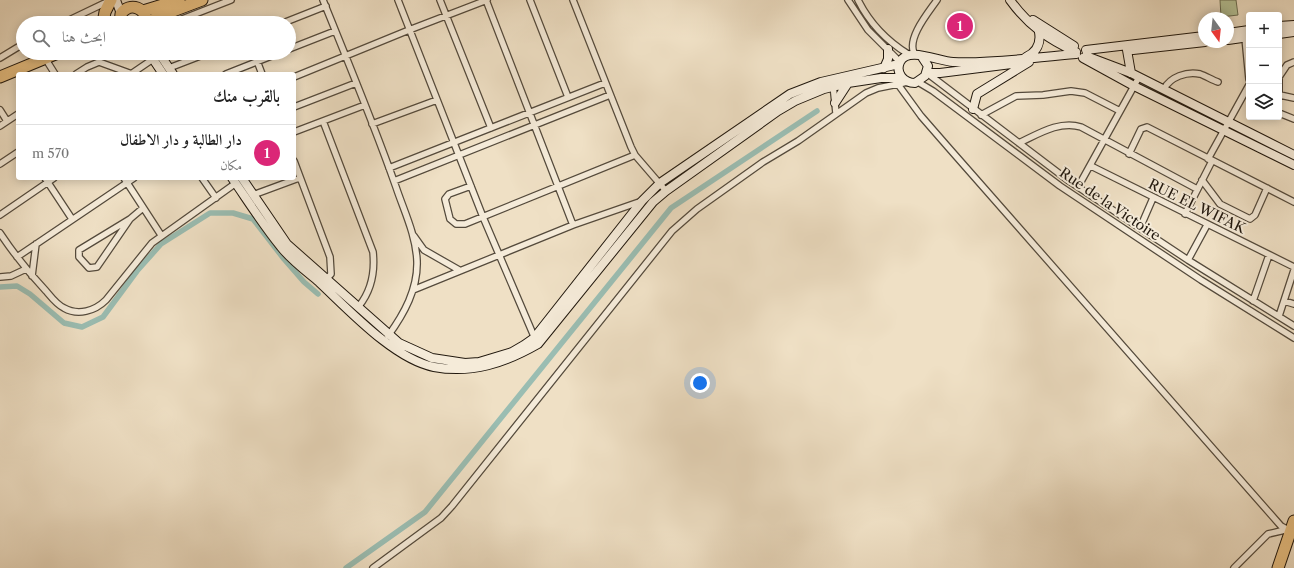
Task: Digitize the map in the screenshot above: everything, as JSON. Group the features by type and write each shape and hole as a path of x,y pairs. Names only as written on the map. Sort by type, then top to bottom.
{"highway":[{"path":"104,16 111,0"},
{"path":"121,16 128,8 180,0"},
{"path":"162,16 202,0"},
{"path":"136,6 145,16"},
{"path":"0,70 27,60"},
{"path":"0,77 32,60"},
{"path":"1278,568 1292,531"},
{"path":"1284,568 1292,531"}],"main road":[{"path":"116,0 119,16"},
{"path":"1010,0 1039,32 1057,43 1131,73 1294,155"},
{"path":"1016,0 1039,25 1081,54 1134,86 1294,165"},
{"path":"1282,26 1294,25"},
{"path":"1234,32 1246,30"},
{"path":"973,109 977,94 1027,60 1029,55 1037,48 1039,42 1039,32"},
{"path":"1282,34 1294,32"},
{"path":"1081,54 1198,37"},
{"path":"1234,39 1246,38"},
{"path":"927,73 940,73 1027,60 1198,43"},
{"path":"884,68 888,59 888,49"},
{"path":"1128,50 1131,73"},
{"path":"536,341 642,201 660,184 782,98 799,89 833,82 899,63 911,54 940,61 963,62 1027,60"},
{"path":"237,180 253,195 287,244 324,282 387,338 426,356 465,363 480,362 512,352 536,341 653,202 666,191 778,111 833,82 848,83 874,78 918,82 923,79 927,73 928,66 922,56"},
{"path":"155,60 168,72"},
{"path":"162,60 168,72"},
{"path":"899,63 899,71 902,81"},
{"path":"834,103 848,83"},
{"path":"237,180 282,249 358,306 387,338"}],"street":[{"path":"78,16 111,0"},
{"path":"190,16 231,0"},
{"path":"323,0 365,105 412,233 417,261 413,290 403,312 387,338"},
{"path":"398,0 483,217 536,341"},
{"path":"440,0 491,128"},
{"path":"296,75 486,0 573,225"},
{"path":"530,0 568,97"},
{"path":"573,0 605,83 636,155 666,191"},
{"path":"848,0 862,22 888,49 899,63"},
{"path":"858,0 877,28 911,54 914,37 937,0"},
{"path":"296,18 326,6"},
{"path":"296,46 336,31"},
{"path":"0,58 16,48"},
{"path":"44,60 53,72"},
{"path":"134,72 147,60"},
{"path":"168,72 193,60"},
{"path":"231,72 262,60"},
{"path":"79,72 86,67 99,62 126,72"},
{"path":"257,62 261,72"},
{"path":"1282,73 1288,65 1294,62"},
{"name":"Rue de la Victoire","path":"927,73 1078,187 1188,260 1294,326"},
{"path":"1164,89 1168,82 1173,78 1193,74 1202,75 1218,82"},
{"path":"1078,187 1139,77"},
{"path":"373,568 441,518 452,506 616,303 662,242 682,221 763,162 798,141 866,93 902,81 921,116 1292,531"},
{"path":"833,82 836,113"},
{"name":"Rue de la Victoire","path":"918,82 933,91 1068,191 1201,280 1294,338"},
{"path":"296,106 356,83"},
{"path":"389,168 605,83"},
{"path":"1185,214 1228,122 1246,90"},
{"path":"981,115 1016,96 1043,95 1071,91 1085,93 1120,111"},
{"path":"394,181 610,95"},
{"path":"1282,96 1294,98"},
{"path":"372,124 437,100"},
{"path":"296,131 365,105"},
{"path":"0,110 7,121"},
{"path":"1282,114 1294,120"},
{"path":"0,126 16,115"},
{"path":"323,121 373,252 372,279 358,306"},
{"path":"1019,143 1052,128 1073,124 1197,189"},
{"path":"1129,154 1141,129 1145,127 1294,202"},
{"path":"0,164 16,153"},
{"path":"471,186 449,194 445,199 450,219 460,225 636,155"},
{"name":"RUE EL WIFAK","path":"1091,166 1294,269"},
{"path":"296,168 330,257 332,270 324,282"},
{"path":"0,215 46,180 72,219"},
{"path":"17,257 125,180 161,236"},
{"path":"203,180 216,198"},
{"path":"0,233 26,269 63,308 78,312 85,312 101,305 106,300 145,250 161,236 216,198 237,180"},
{"path":"253,195 294,180"},
{"path":"1202,180 1220,204 1250,219 1255,215 1267,188"},
{"path":"1140,228 1153,198"},
{"path":"413,290 459,270 573,225 642,201"},
{"path":"130,219 97,267 89,268 79,257 79,250 130,219 143,208"},
{"path":"1188,260 1207,225"},
{"path":"412,233 424,250 459,270"},
{"path":"32,276 36,244"},
{"path":"1253,301 1269,255"},
{"path":"0,277 11,276 26,269"},
{"path":"1279,316 1294,269"},
{"path":"1284,301 1294,304"},
{"path":"1234,568 1268,534 1292,531"}],"green space":[{"path":"1220,0 1236,0 1238,15 1234,15 1234,12 1221,12"}],"waterway":[{"path":"346,568 425,512 671,208 817,111"},
{"path":"0,287 17,286 30,294 64,323 82,327 103,317 137,271 161,244 210,213 233,213 253,219 284,259 304,282 318,294"}],"place":[{"name":"دار الطالبة و دار الاطفال","path":"960,26"}]}
